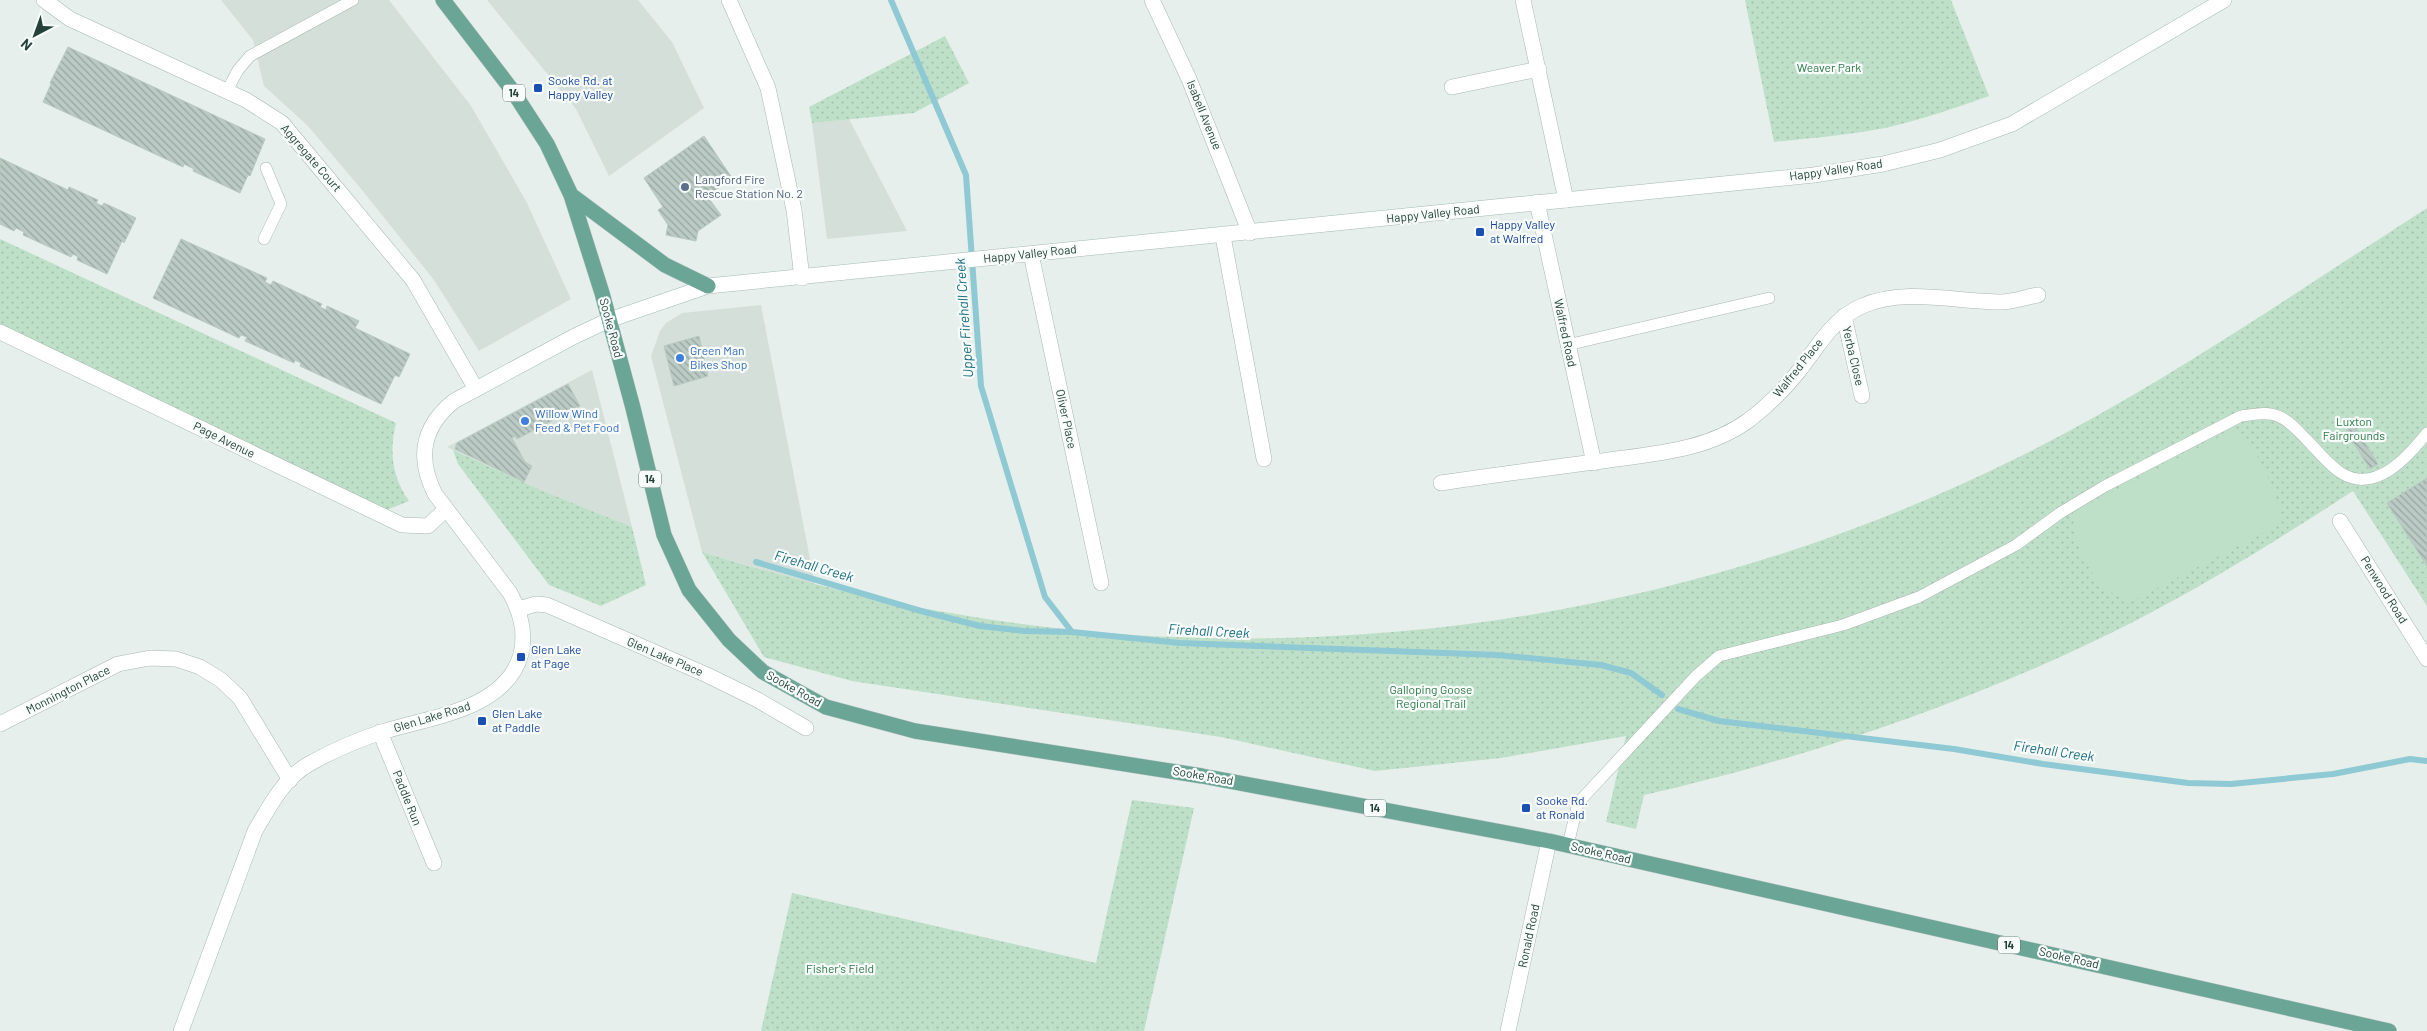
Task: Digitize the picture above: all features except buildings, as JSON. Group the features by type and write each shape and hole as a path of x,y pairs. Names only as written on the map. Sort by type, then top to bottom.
{"main road":[{"name":"Sooke Road","path":"444,0 512,90 547,144 571,195 609,320 664,535 689,590 729,640 763,672 818,703 826,707 915,731 1182,772 1549,841 2389,1031"},
{"path":"571,195 665,265 708,286"}],"street":[{"name":"Aggregate Court","path":"44,0 70,19 262,109 292,132 413,280 476,388"},
{"path":"729,0 768,88 794,210 802,278"},
{"name":"Isabell Avenue","path":"1152,0 1189,79 1250,233"},
{"path":"1523,0 1566,200"},
{"name":"Happy Valley Road","path":"609,320 708,286 1223,236 1537,202 1814,175 1882,164 1948,148 2012,124 2224,0"},
{"path":"1452,87 1539,69"},
{"name":"Walfred Road","path":"1537,202 1594,462"},
{"path":"1223,236 1264,459"},
{"name":"Oliver Place","path":"1031,254 1101,583"},
{"name":"Walfred Place","path":"1441,482 1682,449 1713,439 1748,421 1769,404 1797,374 1830,328 1844,316 1882,298 1910,297 2003,302 2038,295"},
{"name":"Yerba Close","path":"1844,316 1862,396"},
{"name":"Glen Lake Road","path":"181,1031 255,831 273,800 290,780 307,764 338,749 380,732 468,707 498,690 514,671 521,651 523,625 519,609 510,593 446,509 428,479 424,463 428,437 432,427 446,408 476,388 609,320"},
{"name":"Page Avenue","path":"0,332 402,525 428,526 446,509"},
{"name":"Penwood Road","path":"2340,521 2427,659"},
{"name":"Glen Lake Place","path":"519,609 536,604 547,605 756,698 806,728"},
{"name":"Monnington Place","path":"0,724 118,664 150,658 176,659 200,667 221,680 240,698 290,780"},
{"name":"Paddle Run","path":"380,732 434,863"},
{"name":"Ronald Road","path":"1508,1031 1549,841"}],"lane":[{"path":"227,91 238,70 250,56 353,0"},
{"path":"264,239 281,204 266,168"},
{"path":"1567,345 1769,298"},
{"path":"1568,846 1578,804 1696,676 1719,656 1843,625 1918,597 2016,545 2060,513 2105,486 2240,416 2262,414 2278,416 2297,430 2342,474 2359,481 2373,480 2409,455 2427,433"}],"shaded area":[{"path":"221,0 389,0 471,106 526,201 571,299 479,351 434,280 362,190 308,126 264,86 253,40"},
{"path":"487,0 638,0 672,42 704,108 609,176 576,109"},
{"path":"849,119 907,231 827,239 812,123"},
{"path":"761,305 815,585 702,552 651,356 660,331 666,323 682,313"},
{"path":"592,370 632,527 541,490 447,447"}],"green space":[{"name":"Weaver Park","path":"1745,0 1951,0 1989,96 1925,118 1885,128 1774,142"},
{"path":"945,36 969,83 914,113 812,123 809,107"},
{"name":"Galloping Goose Regional Trail","path":"2427,208 2427,606 2353,491 2246,559 2191,591 2076,650 2017,676 1895,723 1833,744 1708,780 1644,795 1636,829 1606,822 1626,736 1501,758 1375,771 1221,737 852,681 764,657 702,552 766,571 896,603 962,615 1097,632 1232,638 1368,634 1503,619 1636,594 1767,558 1895,513 2019,457 2175,370"},
{"path":"0,239 396,423 393,464 399,483 409,501 384,511 0,332"},
{"path":"2235,429 2251,447 2266,473 2277,500 2281,524 2132,601 2119,597 2107,589 2097,579 2082,554 2074,526 2073,512"},
{"path":"453,450 541,490 632,527 646,585 601,606 549,585 458,464"},
{"name":"Fisher's Field","path":"1132,800 1194,808 1144,1031 761,1031 792,893 1096,963"}],"waterway":[{"name":"Upper Firehall Creek","path":"891,0 966,175 981,386 1045,597 1072,632"},
{"name":"Firehall Creek","path":"756,562 921,611 980,626 1024,631 1072,632 1180,643 1497,655 1601,665 1631,673 1662,695"},
{"name":"Firehall Creek","path":"1678,709 1719,721 1954,749 2043,764 2188,783 2231,784 2333,774 2410,759 2427,761"}],"place":[{"name":"Sooke Rd. at Happy Valley","path":"538,88"},
{"name":"Langford Fire Rescue Station No. 2","path":"685,187"},
{"name":"Happy Valley at Walfred","path":"1480,232"},
{"name":"Green Man Bikes Shop","path":"680,358"},
{"name":"Willow Wind Feed & Pet Food","path":"525,421"},
{"name":"Glen Lake at Page","path":"521,657"},
{"name":"Glen Lake at Paddle","path":"482,721"},
{"name":"Sooke Rd. at Ronald","path":"1526,808"}],"park label":[{"name":"Luxton Fairgrounds","path":"2354,429"}]}
